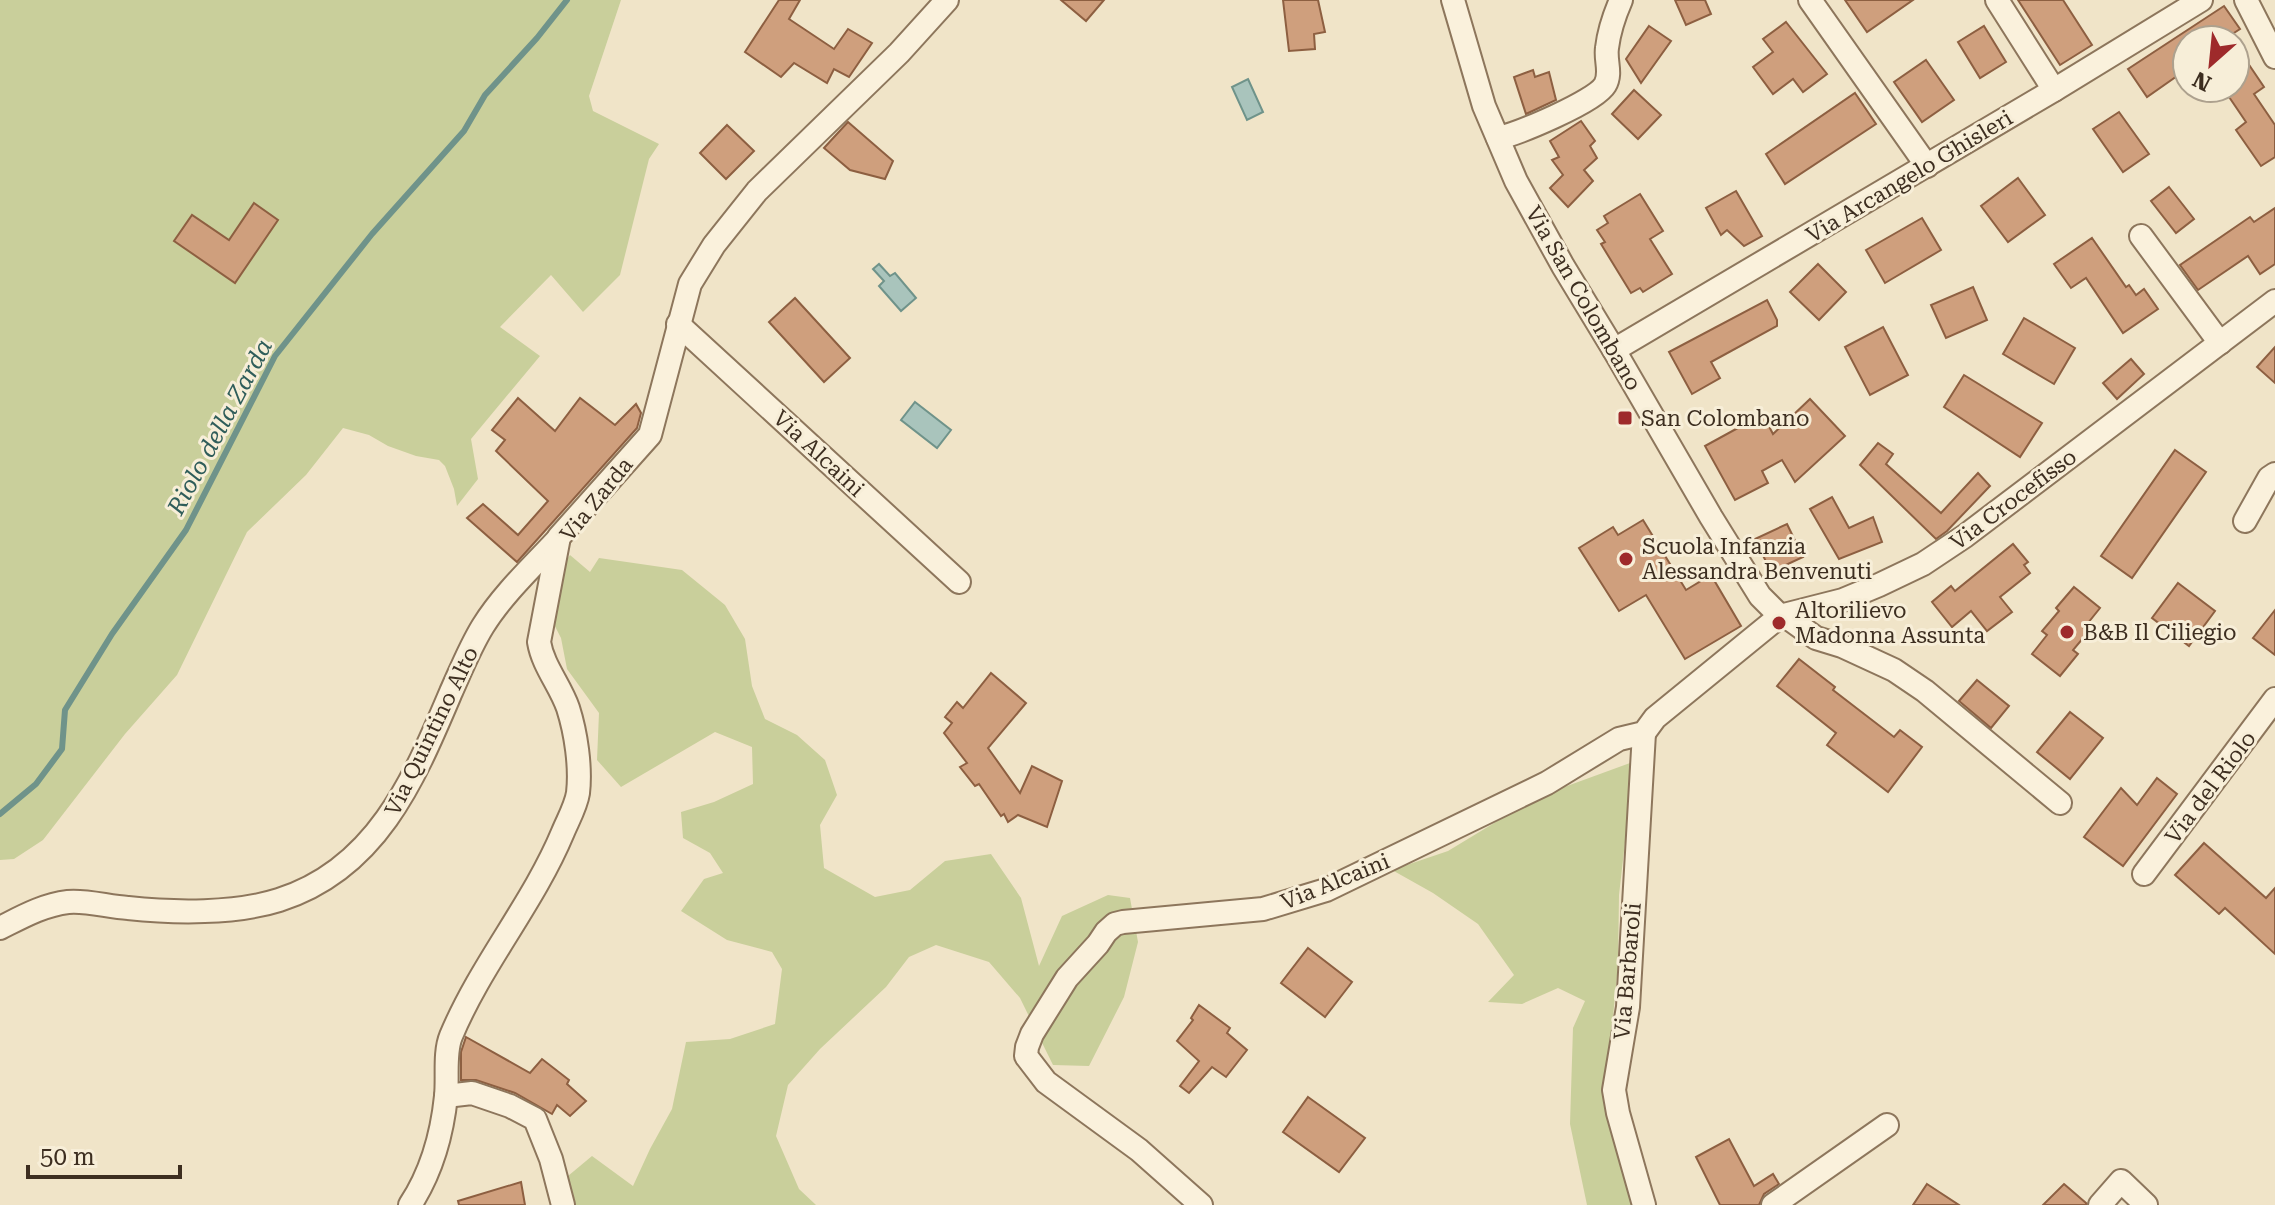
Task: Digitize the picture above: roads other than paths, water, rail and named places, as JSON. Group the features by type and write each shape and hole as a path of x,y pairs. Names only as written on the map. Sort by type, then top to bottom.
{"street":[{"name":"Via Zarda","path":"410,1205 420,1189 438,1143 446,1096 449,1039 555,850 578,797 579,767 568,708 541,654 539,642 559,537 650,435 690,284 714,245 757,191 899,53 947,0"},
{"name":"Via San Colombano","path":"1453,0 1484,106 1523,193 1727,544 1760,596 1782,616"},
{"path":"1498,138 1594,97 1605,85 1609,71 1606,54 1610,27 1621,0"},
{"path":"1810,0 1927,166"},
{"path":"1997,0 2054,90"},
{"name":"Via Arcangelo Ghisleri","path":"1614,350 2201,0"},
{"path":"2246,0 2275,57"},
{"path":"2141,236 2220,343"},
{"name":"Via Crocefisso","path":"1782,616 1843,600 1923,564 1965,536 2275,301"},
{"name":"Via Alcaini","path":"678,324 959,582"},
{"path":"2245,521 2269,478 2275,474"},
{"name":"Via Quintino Alto","path":"0,928 40,908 71,901 129,909 189,912 230,909 277,901 307,889 336,871 368,845 390,817 432,737 482,627 501,601 559,537"},
{"name":"Via Alcaini","path":"1201,1205 1139,1150 1046,1082 1026,1056 1041,1018 1067,978 1106,932 1123,922 1263,909 1326,890 1547,783 1619,739 1644,733 1655,718 1782,616"},
{"path":"1782,616 1816,638 1842,646 1894,670 1925,691 2060,803"},
{"name":"Via del Riolo","path":"2144,874 2275,699"},
{"name":"Via Barbaroli","path":"1644,733 1628,1007 1614,1090 1644,1205"},
{"path":"446,1096 472,1093 510,1106 535,1119 551,1159 563,1205"},
{"path":"1773,1205 1887,1125"},
{"path":"2100,1205 2121,1181 2146,1205"}],"water":[{"path":"1248,79 1263,112 1247,120 1232,87"},
{"path":"879,264 890,276 895,273 916,298 901,311 879,286 884,281 873,269"},
{"path":"915,402 951,430 937,448 901,420"}],"waterway":[{"name":"Riolo della Zarda","path":"0,814 36,784 62,749 65,710 112,634 186,530 275,356 372,234 464,131 485,95 567,0"}],"place":[{"name":"San Colombano","path":"1625,418"},
{"name":"Scuola Infanzia Alessandra Benvenuti","path":"1626,559"},
{"name":"Altorilievo Madonna Assunta","path":"1779,623"},
{"name":"B&B Il Ciliegio","path":"2067,632"}]}
